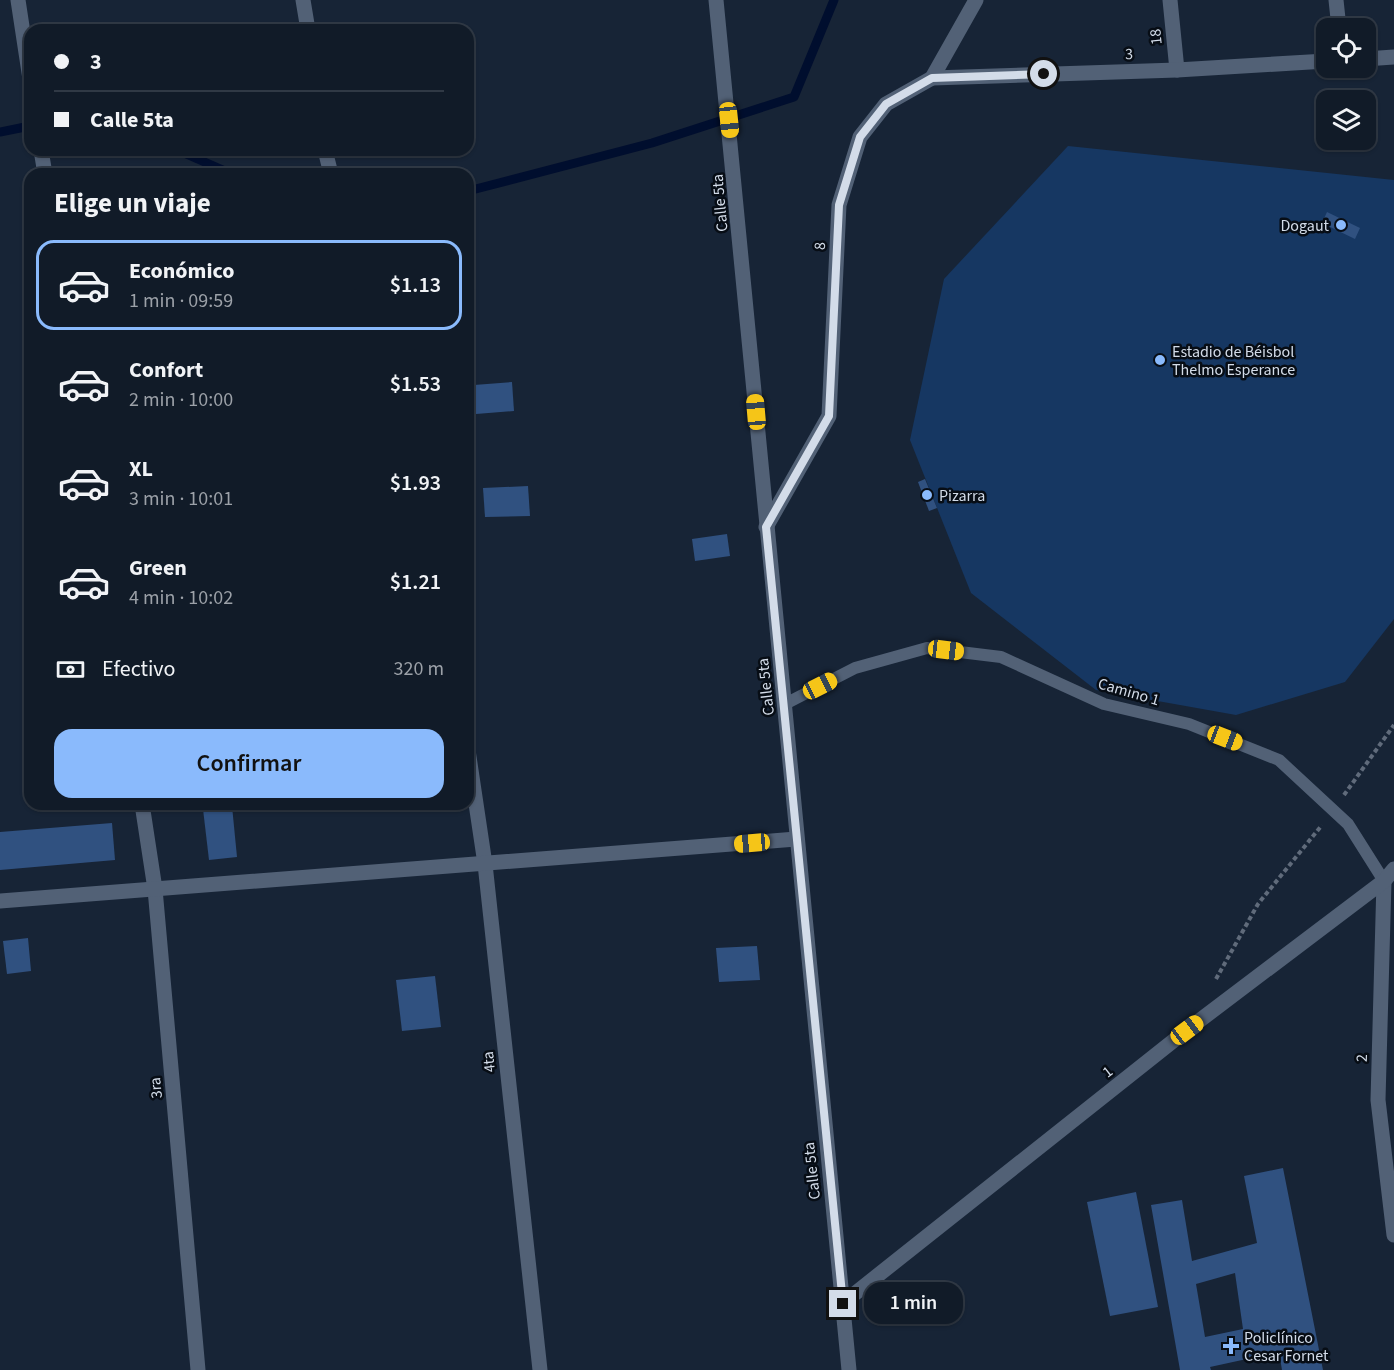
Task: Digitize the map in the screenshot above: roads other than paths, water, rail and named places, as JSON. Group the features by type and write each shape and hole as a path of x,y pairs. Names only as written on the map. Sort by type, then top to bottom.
{"street":[{"path":"18,0 24,39"},
{"path":"303,0 307,24"},
{"name":"Calle 5ta","path":"716,0 731,135 766,527 849,1370"},
{"path":"932,78 976,0"},
{"name":"18","path":"1170,0 1177,70"},
{"path":"1336,0 1338,18"},
{"path":"1376,58 1394,57"},
{"name":"3","path":"932,78 1177,70 1316,62"},
{"name":"8","path":"766,527 829,416 839,205 860,137 886,104 932,78"},
{"name":"4ta","path":"474,790 485,864 540,1370"},
{"name":"3ra","path":"143,810 155,889 198,1370"},
{"path":"0,900 796,839"},
{"path":"1389,875 1394,899"},
{"name":"2","path":"1389,875 1378,1100 1394,1235"},
{"name":"1","path":"843,1304 1187,1030 1389,875"}],"lane":[{"name":"Camino 1","path":"785,704 855,668 927,648 1001,657 1104,704 1189,724 1279,760 1348,824 1389,875"}],"waterway":[{"path":"474,189 652,143 794,97 834,0"},
{"path":"0,132 24,127"},
{"path":"191,156 218,168"}],"place":[{"name":"Dogaut","path":"1341,225"},
{"name":"Estadio de Béisbol Thelmo Esperance","path":"1160,360"},
{"name":"Pizarra","path":"927,495"},
{"name":"Policlínico Cesar Fornet","path":"1231,1346"}]}
